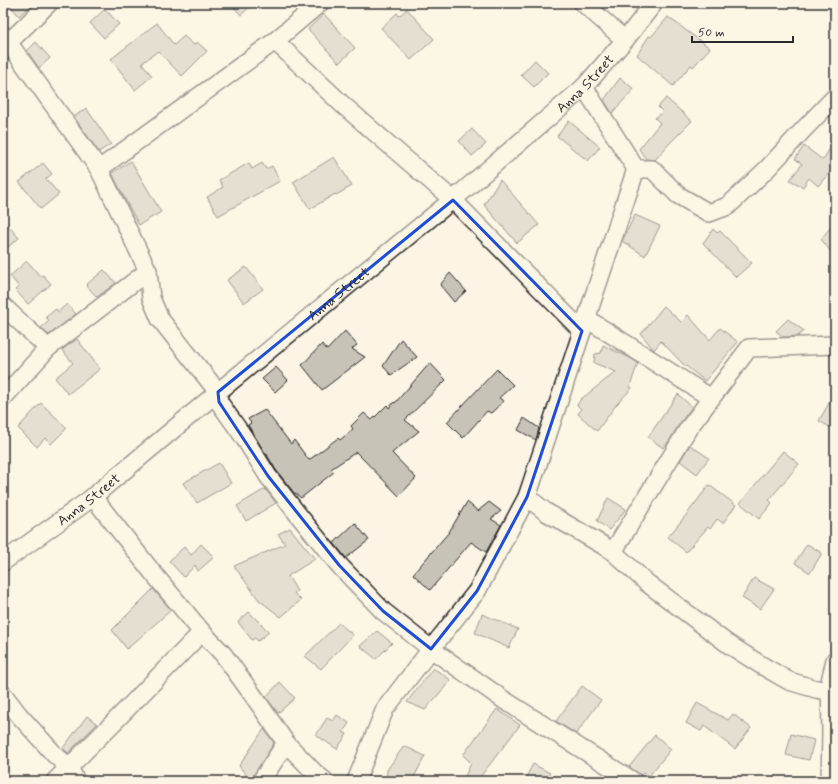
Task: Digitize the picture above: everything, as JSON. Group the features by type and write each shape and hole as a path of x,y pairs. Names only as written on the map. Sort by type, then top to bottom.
{"street":[{"path":"49,3 5,39 98,169 148,271 151,298 160,319 218,392 219,402 243,436 268,476 339,565 383,611 431,649 517,708 633,781"},
{"path":"98,169 275,41 320,3"},
{"path":"583,3 625,40"},
{"name":"Anna Street","path":"3,562 93,497 218,392 453,200 584,88 654,3"},
{"path":"275,41 343,105 453,200 584,325 711,398"},
{"path":"584,88 636,169"},
{"path":"636,169 652,169 678,195 708,213 728,206 766,170 835,97"},
{"path":"356,781 385,709 477,591 527,497 636,169"},
{"path":"3,398 48,348 148,271"},
{"path":"3,306 48,348"},
{"path":"613,552 688,429 749,348 835,345"},
{"path":"93,497 153,573 202,632 223,654 286,743 314,772 325,781"},
{"path":"527,497 546,512 613,552 647,583 728,644 789,681 816,689 830,690"},
{"path":"55,781 73,774 118,718 202,632"},
{"path":"830,781 832,732 830,681 835,660"},
{"path":"3,694 19,715 73,774"},
{"path":"261,781 286,743"}],"highlighted area":[{"path":"453,200 582,331 527,497 477,591 431,649 383,611 339,565 268,476 219,402 218,392"}],"building":[{"path":"8,3 34,3 19,16"},
{"path":"230,3 254,3 241,15"},
{"path":"105,9 119,24 104,38 90,23"},
{"path":"407,9 434,39 411,60 381,28 397,13 399,16"},
{"path":"324,14 355,48 339,63 308,29"},
{"path":"668,17 710,48 693,67 691,65 673,86 637,55 649,36 651,37"},
{"path":"157,23 174,45 184,36 194,45 197,42 207,51 182,76 158,51 142,63 152,76 135,90 111,59"},
{"path":"36,42 50,58 39,68 27,51"},
{"path":"535,60 548,73 534,87 521,75"},
{"path":"620,78 634,89 612,113 604,100"},
{"path":"666,98 692,121 655,160 646,159 639,149 660,123 655,118 663,112 658,107"},
{"path":"86,108 111,144 99,152 74,117"},
{"path":"569,121 600,147 588,161 557,136"},
{"path":"472,129 486,144 472,156 459,141"},
{"path":"835,140 835,166 818,186 809,178 803,187 790,180 802,164 795,159 804,146 823,160"},
{"path":"334,157 352,186 310,209 293,182"},
{"path":"131,161 161,212 139,225 112,173"},
{"path":"43,163 52,174 46,179 59,194 41,209 19,182"},
{"path":"249,163 252,169 262,163 266,169 272,166 280,181 218,216 207,197 223,187 219,180"},
{"path":"500,180 539,225 517,243 484,205"},
{"path":"635,215 660,226 645,256 622,241"},
{"path":"3,220 19,238 3,251"},
{"path":"835,222 835,257 821,239"},
{"path":"713,229 717,233 720,231 752,263 736,277 703,243"},
{"path":"27,261 41,277 43,275 51,284 28,304 15,290 19,287 10,276"},
{"path":"246,267 263,289 244,303 227,280"},
{"path":"104,270 116,283 97,297 86,285"},
{"path":"450,273 466,291 454,302 440,285"},
{"path":"67,304 76,314 49,335 41,328 49,321 46,317 56,309 58,312"},
{"path":"664,306 681,322 688,315 710,340 720,328 738,342 705,381 682,363 661,341 654,350 641,334"},
{"path":"788,319 804,331 798,336 783,337 776,331"},
{"path":"345,331 357,345 352,349 365,357 322,390 302,365 322,344 327,350"},
{"path":"77,339 100,369 68,394 55,378 73,363 62,350"},
{"path":"401,339 417,357 391,375 383,366"},
{"path":"603,345 638,363 630,386 632,388 616,405 597,431 578,414 581,409 577,405 581,399 616,372 594,363 595,354 601,353"},
{"path":"430,363 446,380 405,420 419,431 392,453 416,478 399,496 356,452 331,469 334,472 301,498 295,494 276,470 248,425 251,423 248,419 265,410 291,444 294,440 309,460 338,438 340,440 353,429 351,426 364,413 372,420 387,405 389,408"},
{"path":"276,367 288,380 275,392 262,379"},
{"path":"497,369 513,385 499,398 504,401 491,413 487,411 463,438 447,422"},
{"path":"835,392 835,430 819,421"},
{"path":"678,394 692,407 663,448 648,437"},
{"path":"41,403 67,428 51,444 45,438 37,447 18,428"},
{"path":"524,418 539,428 536,440 518,430"},
{"path":"690,445 709,458 697,474 680,461"},
{"path":"783,451 799,464 769,500 772,503 759,519 740,503"},
{"path":"219,463 231,483 197,503 183,483"},
{"path":"709,485 736,505 723,523 717,519 710,529 708,527 686,552 668,537"},
{"path":"265,489 276,503 246,521 237,506"},
{"path":"608,498 626,509 609,530 597,521"},
{"path":"467,502 478,511 489,502 501,511 491,519 501,525 486,552 471,542 430,590 413,574 449,532"},
{"path":"355,523 369,540 346,558 334,543"},
{"path":"290,528 315,559 288,576 297,591 294,593 301,600 281,617 259,600 234,566 285,544 278,534"},
{"path":"201,544 214,557 198,571 195,565 184,577 169,561 184,547 191,555"},
{"path":"807,544 822,553 810,573 795,563"},
{"path":"754,578 774,589 760,609 742,598"},
{"path":"153,589 171,610 127,649 112,630"},
{"path":"249,612 269,632 258,641 255,638 252,640 238,622"},
{"path":"482,614 518,629 509,648 475,633"},
{"path":"339,623 353,635 321,669 305,656"},
{"path":"377,631 392,643 376,659 360,646"},
{"path":"433,668 451,680 425,710 407,702"},
{"path":"280,682 295,698 278,713 266,697"},
{"path":"582,686 601,700 576,734 556,721"},
{"path":"697,703 728,720 733,714 751,728 735,749 704,726 701,731 686,723"},
{"path":"497,709 520,725 477,781 463,781 471,763 463,755"},
{"path":"337,715 349,723 343,732 347,734 337,749 316,735 327,718 333,721"},
{"path":"87,716 97,724 68,753 63,748"},
{"path":"264,729 274,743 251,781 239,766"},
{"path":"791,734 814,740 809,760 786,755"},
{"path":"655,735 671,749 649,776 644,772 641,775 629,767"},
{"path":"404,746 425,756 412,781 386,781 387,770"},
{"path":"533,764 550,773 546,781 524,781"}]}
